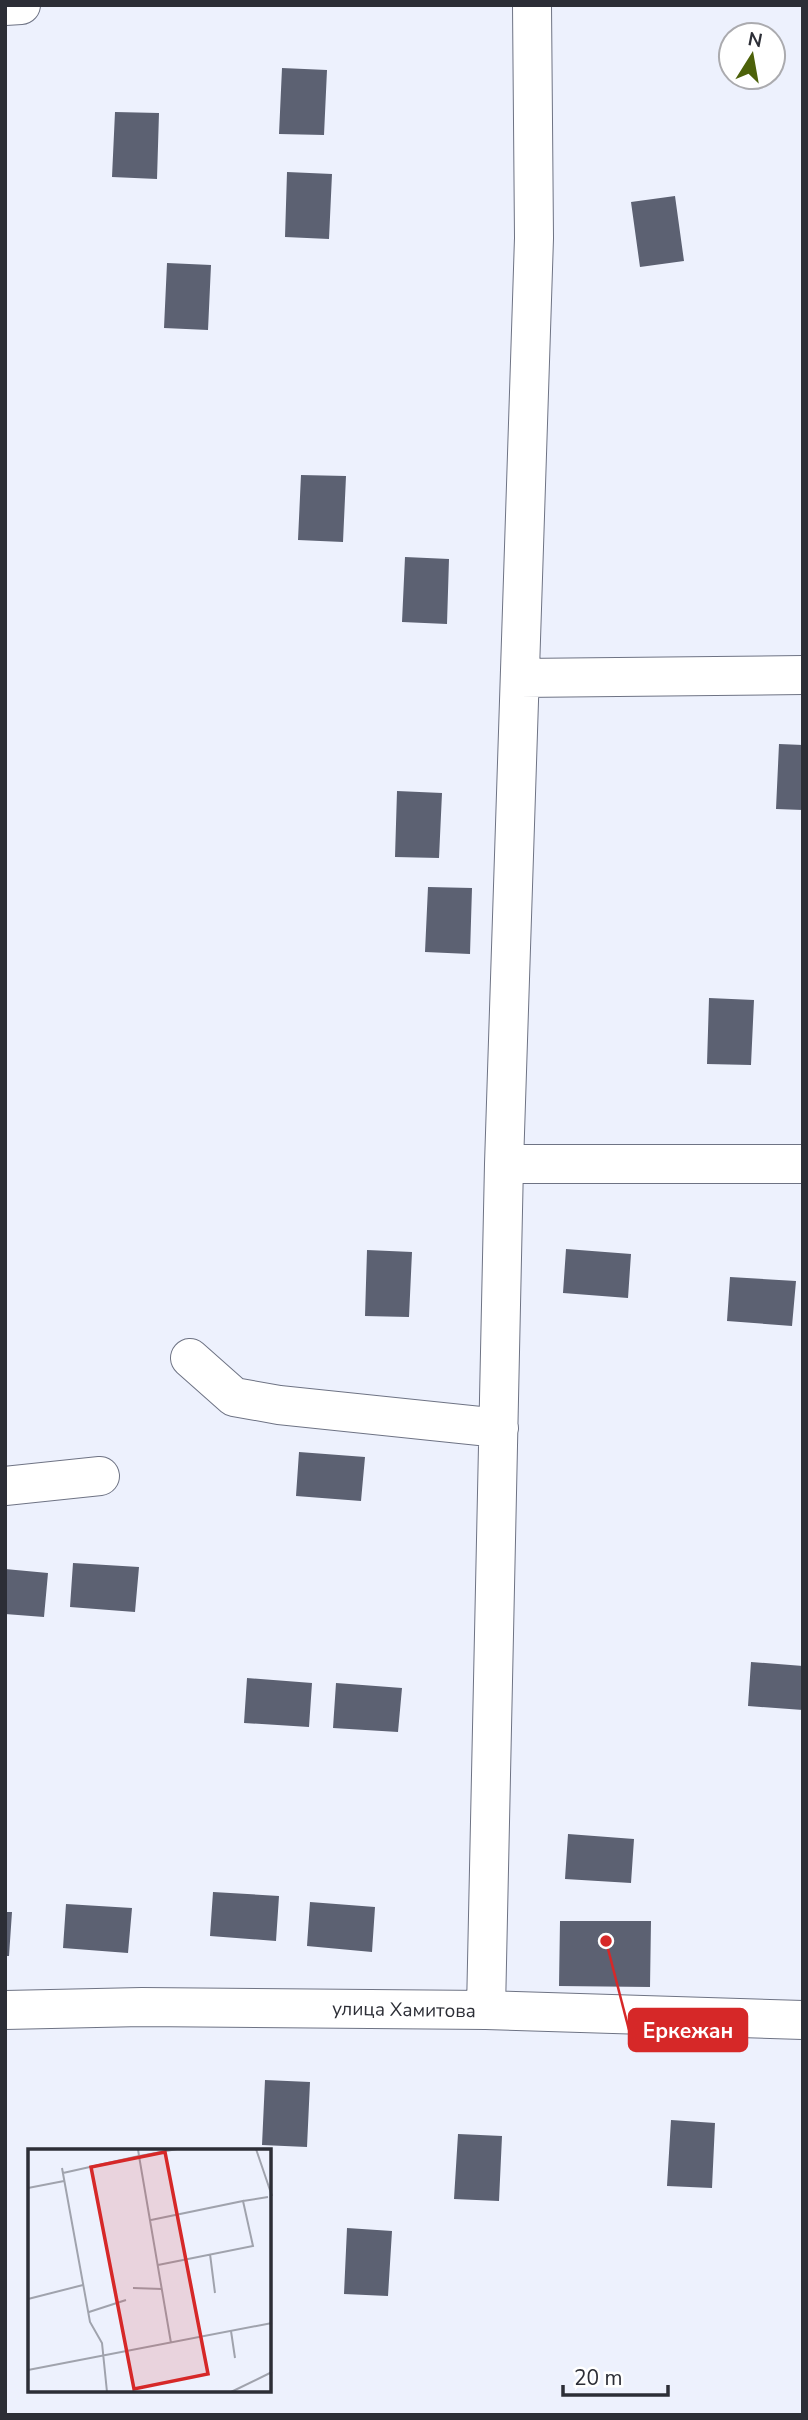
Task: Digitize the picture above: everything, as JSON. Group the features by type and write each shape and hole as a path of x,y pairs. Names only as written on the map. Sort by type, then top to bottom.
{"street":[{"path":"5,6 20,5"},
{"path":"486,2010 504,1164 534,238 532,5"},
{"path":"520,678 803,675"},
{"path":"504,1164 803,1164"},
{"path":"190,1358 234,1397 279,1405 499,1428"},
{"path":"5,1486 100,1476"},
{"name":"улица Хамитова","path":"5,2010 156,2007 486,2010 803,2020"}],"building":[{"path":"282,68 327,70 324,135 279,134"},
{"path":"115,112 159,113 157,179 112,177"},
{"path":"287,172 332,174 329,239 285,237"},
{"path":"675,196 684,261 640,267 631,202"},
{"path":"167,263 211,265 208,330 164,328"},
{"path":"301,475 346,476 343,542 298,540"},
{"path":"405,557 449,559 447,624 402,622"},
{"path":"779,744 803,745 803,810 776,809"},
{"path":"397,791 442,793 439,858 395,857"},
{"path":"428,887 472,888 470,954 425,952"},
{"path":"709,998 754,1000 751,1065 707,1064"},
{"path":"566,1249 631,1254 628,1298 563,1293"},
{"path":"367,1250 412,1252 409,1317 365,1316"},
{"path":"730,1277 796,1281 792,1326 727,1321"},
{"path":"299,1452 365,1457 361,1501 296,1496"},
{"path":"73,1563 139,1567 135,1612 70,1607"},
{"path":"5,1569 48,1573 44,1617 5,1614"},
{"path":"751,1662 803,1666 803,1710 748,1706"},
{"path":"247,1678 312,1683 309,1727 244,1723"},
{"path":"336,1683 402,1688 398,1732 333,1728"},
{"path":"568,1834 634,1839 631,1883 565,1879"},
{"path":"213,1892 279,1896 276,1941 210,1936"},
{"path":"310,1902 375,1907 372,1952 307,1946"},
{"path":"66,1904 132,1908 128,1953 63,1948"},
{"path":"5,1912 12,1912 9,1956 5,1956"},
{"path":"560,1921 651,1921 650,1987 559,1986"},
{"path":"265,2080 310,2082 307,2147 262,2145"},
{"path":"671,2120 715,2123 712,2188 667,2186"},
{"path":"458,2134 502,2136 499,2201 454,2199"},
{"path":"347,2228 392,2231 388,2296 344,2294"}],"place":[{"name":"Еркежан","path":"606,1941"}]}
